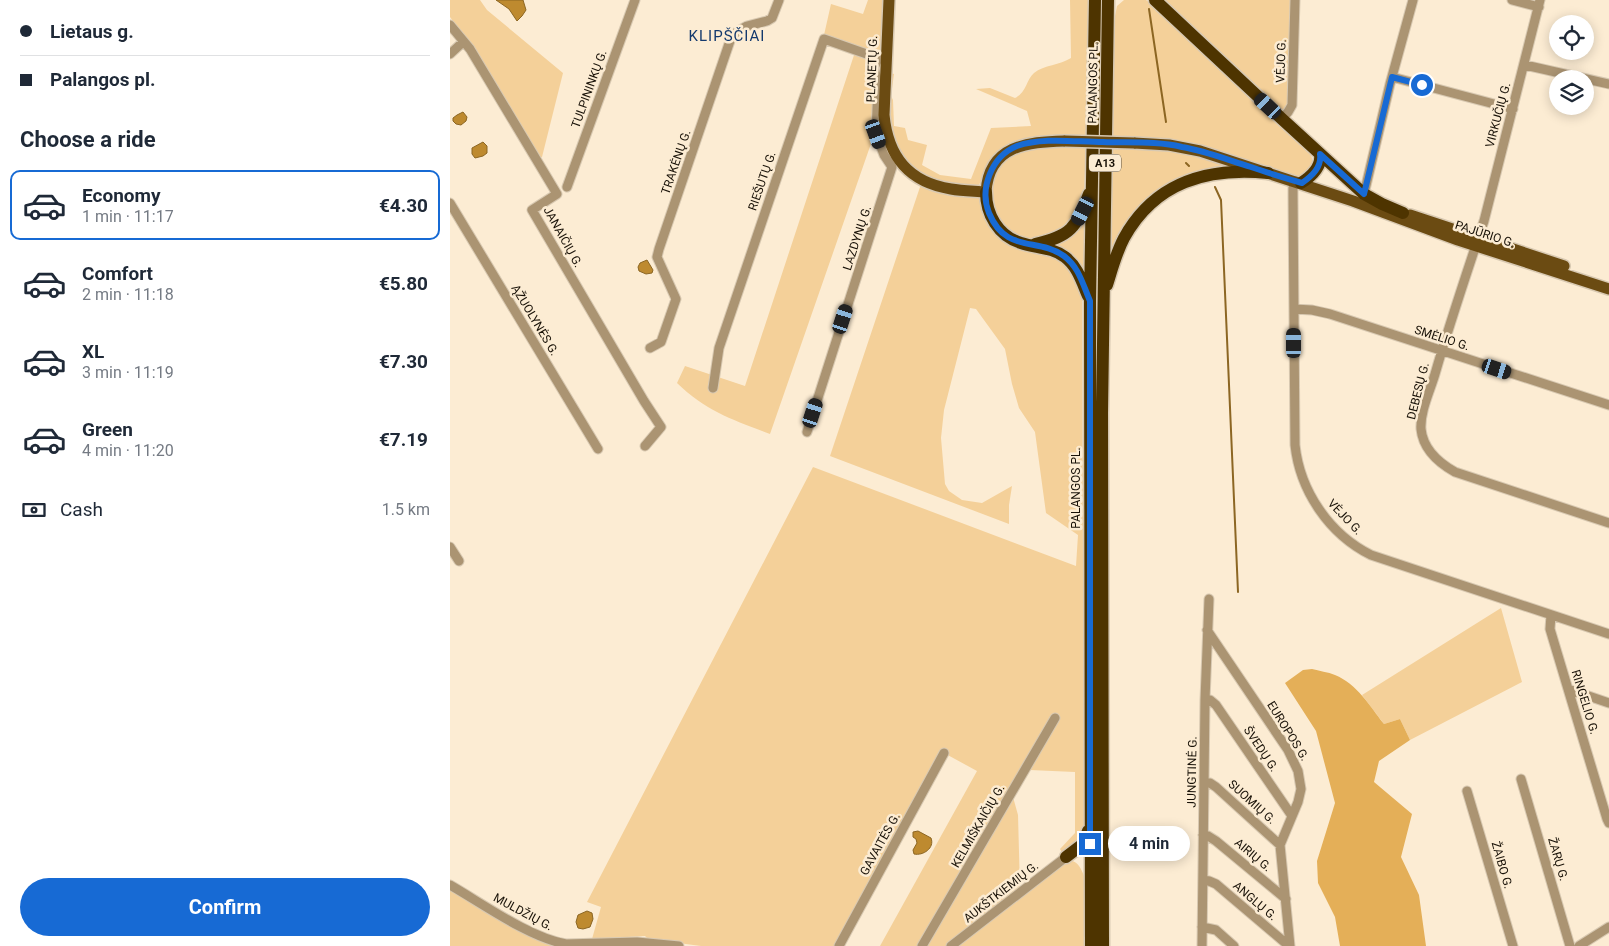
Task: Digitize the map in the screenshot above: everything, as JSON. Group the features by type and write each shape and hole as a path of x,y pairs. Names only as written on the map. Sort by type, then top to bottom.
{"highway":[{"name":"PALANGOS PL.","path":"1095,0 1092,184 1096,300 1103,946"},
{"name":"PALANGOS PL.","path":"1091,946 1090,826 1096,300 1108,0"},
{"path":"1108,26 1119,0"},
{"path":"1155,1 1364,194 1404,213"},
{"path":"1299,182 1312,175 1321,162 1320,154"},
{"path":"1096,300 1124,238 1135,222 1172,188 1202,176 1223,172 1249,171 1268,173"},
{"path":"1031,245 1058,238 1073,227 1083,211 1092,184"},
{"path":"986,192 989,212 999,229 1015,241 1051,250 1068,260 1077,270 1096,300"},
{"path":"1066,858 1083,844 1090,826"},
{"path":"1066,858 1074,858 1081,861 1090,879"}],"main road":[{"name":"PLANETŲ G.","path":"889,0 882,59 885,125 889,142 895,155 912,174 930,184 952,189 986,192"},
{"name":"PAJŪRIO G.","path":"986,192 987,181 992,169 1002,156 1010,150 1028,143 1065,141 1180,146 1609,281"},
{"name":"PAJŪRIO G.","path":"1353,201 1404,213 1609,289"}],"street":[{"name":"TULPININKŲ G.","path":"567,187 635,0"},
{"name":"TRAKĖNŲ G.","path":"650,348 661,342 676,299 657,257 659,249 731,38 747,26 772,18 779,0"},
{"name":"VĖJO G.","path":"1282,119 1292,106 1295,0"},
{"path":"1364,194 1392,77 1413,0"},
{"path":"1512,0 1540,4"},
{"name":"VIRKUČIŲ G.","path":"1477,241 1493,191 1540,4"},
{"name":"JANAIČIŲ G.","path":"450,25 470,49 557,194 532,210 661,427 645,446"},
{"name":"RIEŠUTŲ G.","path":"713,388 719,348 824,39 882,59"},
{"path":"450,54 463,42"},
{"name":"LAZDYNŲ G.","path":"807,432 892,167 884,154 876,134 878,83 874,68 882,59"},
{"path":"1525,64 1609,84"},
{"path":"1392,77 1513,109"},
{"name":"VĖJO G.","path":"1299,182 1293,188 1294,432 1296,457 1308,490 1324,517 1343,537 1362,551 1371,555 1609,634"},
{"name":"ĄŽUOLYNĖS G.","path":"450,203 598,449"},
{"name":"DEBESŲ G.","path":"1477,241 1422,416 1421,428 1427,446 1435,458 1455,472 1609,523"},
{"name":"SMĖLIO G.","path":"1294,309 1330,314 1609,405"},
{"path":"450,547 458,561"},
{"name":"JUNGTINĖ G.","path":"1202,946 1205,700 1209,599"},
{"name":"RINGELIO G.","path":"1551,615 1550,629 1609,823"},
{"name":"EUROPOS G.","path":"1207,630 1294,760 1298,771 1301,789 1298,802 1280,845 1290,946"},
{"path":"1568,688 1609,703"},
{"name":"ŠVEDŲ G.","path":"1205,700 1210,700 1216,706 1292,816"},
{"name":"KELMIŠKAIČIŲ G.","path":"922,946 1055,718"},
{"name":"GAVAITĖS G.","path":"839,946 944,753"},
{"name":"ŽARŲ G.","path":"1521,779 1570,946"},
{"name":"SUOMIŲ G.","path":"1204,783 1210,783 1216,787 1280,845"},
{"name":"ŽAIBO G.","path":"1467,791 1513,946"},
{"name":"AIRIŲ G.","path":"1203,835 1216,840 1286,899"},
{"name":"AUKŠTKIEMIŲ G.","path":"951,946 1066,858"},
{"name":"ANGLŲ G.","path":"1203,880 1216,884 1290,946"},
{"name":"MULDŽIŲ G.","path":"450,885 516,924 556,942 566,944 637,942 679,946"},
{"path":"1202,927 1216,930 1234,946"},
{"path":"1580,946 1609,927"}],"shaded area":[{"path":"450,0 480,0 487,10 563,73 542,157 539,158 464,36 450,17"},
{"path":"496,0 523,0 526,10 517,21 509,9"},
{"path":"868,0 887,0 885,50 873,77 874,135 770,434 709,408 677,383 685,366 745,386 857,46 824,35 831,4 863,14"},
{"path":"1070,0 1088,0 1086,136 1042,137 985,172 979,185 974,187 935,182 918,173 906,163 898,151 890,122 890,73 894,74 891,96 893,100 894,126 905,128 908,140 927,145 922,165 940,175 971,179 991,128 1031,126 1027,111 976,89 990,88 1015,98 1022,93 1034,73 1042,68 1071,58"},
{"path":"1124,0 1146,0 1157,8 1308,149 1312,159 1311,169 1296,178 1180,142 1147,138 1111,137 1115,16 1117,6"},
{"path":"1164,0 1293,0 1289,101 1285,109 1280,109"},
{"path":"463,112 467,117 466,121 461,125 456,124 453,118"},
{"path":"483,142 487,146 487,153 475,158 472,154 472,148"},
{"path":"1027,147 1086,147 1084,193 1068,228 1041,240 1022,239 1010,233 998,221 989,193 999,164 1007,156"},
{"path":"1112,147 1154,147 1191,153 1241,168 1159,192 1109,265"},
{"path":"921,184 980,197 989,222 1063,259 1082,290 1083,839 1063,854 1060,849 1075,833 1075,772 1030,770 1013,797 1018,815 1020,889 946,946 880,946 977,771 944,753 836,946 701,946 648,939 645,936 592,939 601,907 587,902 813,467 1076,566 1078,535 1046,513 1035,432 1019,408 1005,349 976,309 970,308 944,410 941,438 945,484 949,491 962,500 982,503 1012,486 1009,524 830,456"},
{"path":"1086,210 1086,280 1046,246"},
{"path":"647,260 653,270 652,273 646,274 639,271 638,267 640,263"},
{"path":"1501,608 1522,682 1410,740 1400,719 1384,724 1362,695"},
{"path":"1312,669 1335,675 1350,684 1384,724 1400,719 1410,740 1379,761 1374,782 1412,814 1401,857 1419,895 1426,946 1340,946 1335,917 1318,883 1317,861 1335,803 1316,731 1285,683 1303,670"},
{"path":"918,831 931,838 932,842 930,848 921,854 914,854 913,850 917,843 913,837 913,832"},
{"path":"1070,860 1079,866 1084,876 1084,946 957,946 1061,864"},
{"path":"450,889 562,946 450,946"},
{"path":"587,911 592,913 593,919 590,927 578,928 576,922 578,915"}],"waterway":[{"path":"1149,9 1166,122"},
{"path":"1186,163 1189,166"},
{"path":"1215,187 1221,200 1238,592"}],"district":[{"name":"KLIPŠČIAI","path":"727,36"}],"route":[{"path":"1090,844 1090,301 1077,270 1063,255 1015,241 999,229 987,208 986,192 990,174 995,164 1005,153 1015,147 1028,143 1065,141 1157,144 1180,146 1200,151 1302,183 1312,175 1321,162 1320,154 1364,194 1392,77 1422,85"}]}
